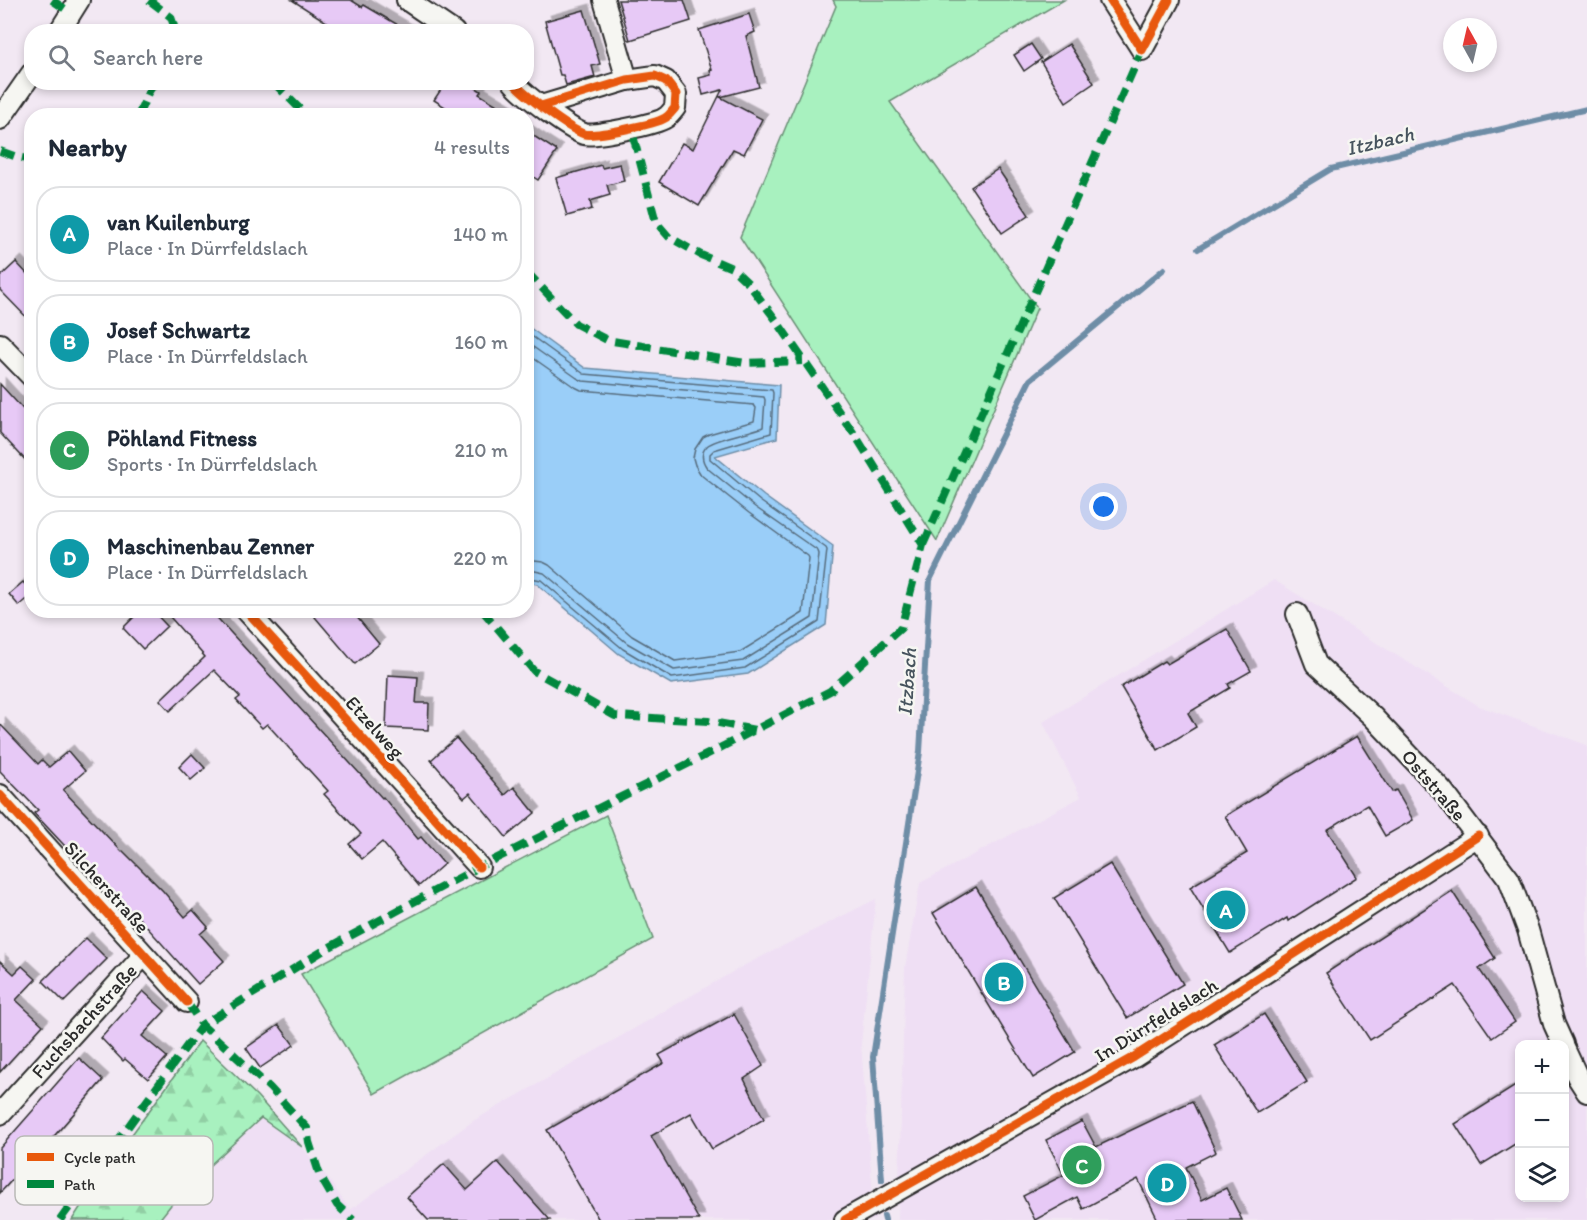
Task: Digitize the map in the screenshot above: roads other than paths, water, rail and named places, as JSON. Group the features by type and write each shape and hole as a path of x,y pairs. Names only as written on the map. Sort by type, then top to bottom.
{"street":[{"path":"64,24 79,0"},
{"path":"604,0 627,80"},
{"path":"1110,0 1142,50 1168,0"},
{"path":"417,2 444,24"},
{"path":"522,90 541,106 584,134 631,128 665,118 675,108 676,94 666,81 655,76 627,80 541,106"},
{"path":"0,119 24,84"},
{"path":"0,344 24,369"},
{"name":"Oststraße","path":"1297,615 1316,664 1373,717 1442,790 1509,879 1528,930 1554,1024 1561,1040"},
{"name":"Etzelweg","path":"253,618 479,867"},
{"name":"Silcherstraße","path":"0,795 187,1002"},
{"name":"In Dürrfeldslach","path":"845,1220 1134,1057 1478,836"},
{"name":"Fuchsbachstraße","path":"0,1114 144,955"},
{"name":"Oststraße","path":"1569,1057 1587,1092"}],"water":[{"path":"534,331 585,368 779,385 777,438 715,456 764,496 833,546 826,625 748,674 671,684 619,654 534,583"}],"waterway":[{"name":"Itzbach","path":"1198,249 1331,169 1587,109"},
{"name":"Itzbach","path":"882,1180 873,1057 920,752 930,580 1030,380 1164,269"},
{"name":"Itzbach","path":"884,1216 885,1220"}],"place":[{"name":"van Kuilenburg","path":"1226,910"},
{"name":"Josef Schwartz","path":"1004,982"},
{"name":"Pöhland Fitness","path":"1082,1165"},
{"name":"Maschinenbau Zenner","path":"1167,1183"}]}
